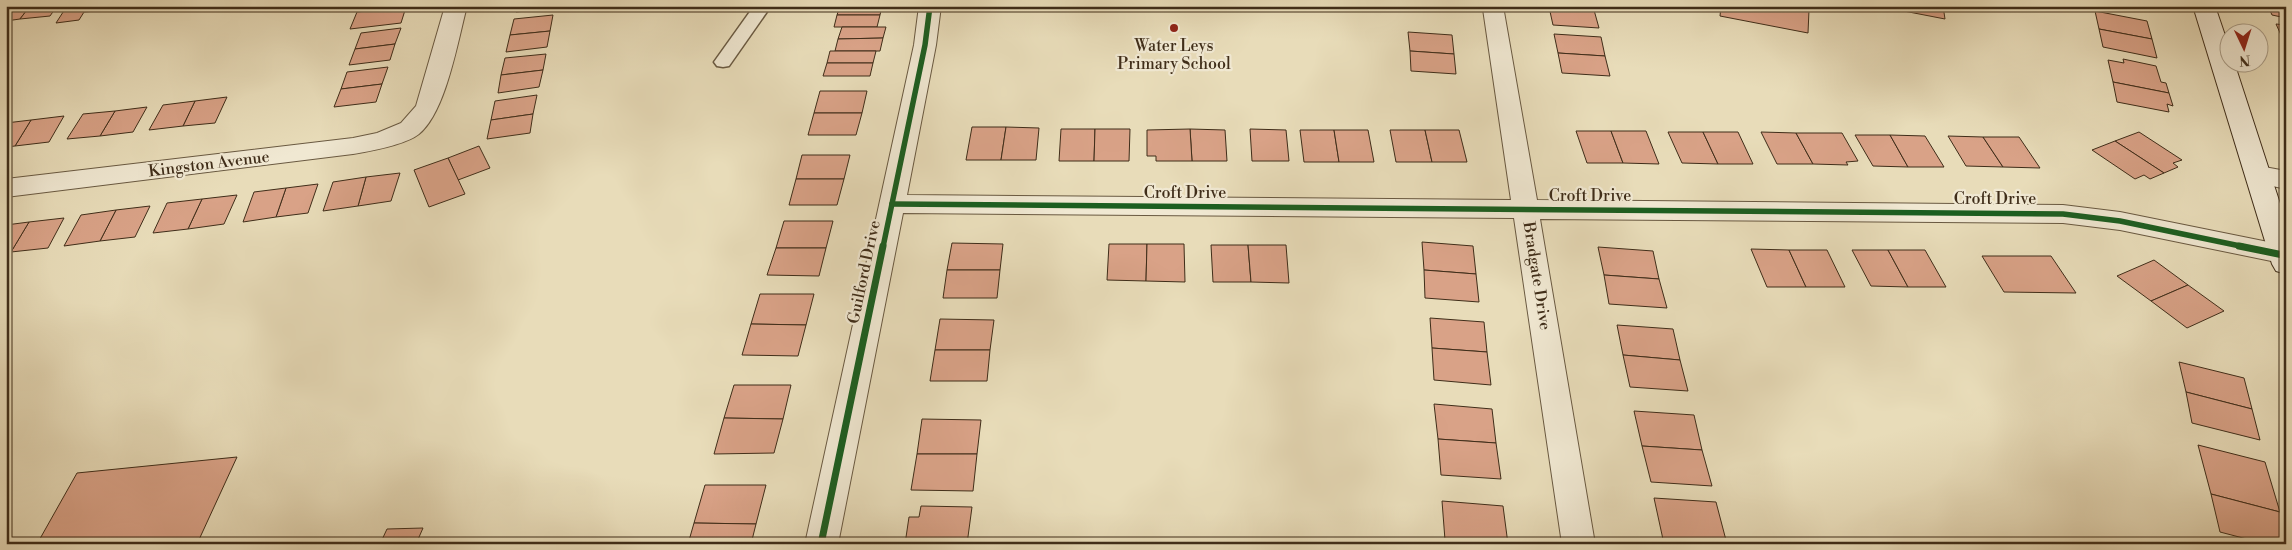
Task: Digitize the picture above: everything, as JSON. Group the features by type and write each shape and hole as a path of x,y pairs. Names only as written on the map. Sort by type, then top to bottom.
{"street":[{"name":"Kingston Avenue","path":"6,188 353,146 383,140 410,129 427,108 456,6"},
{"name":"Guilford Drive","path":"821,544 925,45 930,6"},
{"path":"2204,6 2284,259"},
{"name":"Bradgate Drive","path":"1494,9 1579,544"},
{"path":"2259,175 2286,180"},
{"name":"Croft Drive","path":"892,204 2062,214 2120,220 2284,259"}],"lane":[{"path":"723,62 763,6"}],"building":[{"path":"6,6 30,6 20,19 6,21"},
{"path":"30,6 57,6 50,16 20,19"},
{"path":"67,6 100,6 97,11 84,12 79,20 56,23"},
{"path":"100,6 127,6 97,11"},
{"path":"359,6 407,6 357,12"},
{"path":"517,6 554,6 554,8 516,12"},
{"path":"840,6 882,6 880,15 837,15"},
{"path":"1549,6 1593,6 1594,10"},
{"path":"1721,6 1789,6 1809,10 1808,33 1720,16"},
{"path":"1878,6 1943,6 1945,19"},
{"path":"2268,6 2286,6 2286,18 2272,15"},
{"path":"406,7 401,23 350,29 357,12"},
{"path":"1549,7 1594,10 1599,28 1553,25"},
{"path":"2095,11 2147,21 2152,39 2099,29"},
{"path":"553,15 550,31 510,35 514,19"},
{"path":"837,15 880,15 877,27 834,27"},
{"path":"2276,24 2286,25 2286,46"},
{"path":"842,27 886,27 883,38 838,39"},
{"path":"401,28 395,44 355,49 361,33"},
{"path":"2099,29 2152,39 2157,58 2103,47"},
{"path":"550,31 547,47 506,52 510,35"},
{"path":"1408,32 1452,35 1454,54 1410,51"},
{"path":"1554,34 1601,37 1605,56 1558,53"},
{"path":"883,38 880,51 835,51 838,39"},
{"path":"395,44 390,60 349,65 355,49"},
{"path":"830,51 876,51 873,63 827,63"},
{"path":"1410,51 1454,54 1456,74 1411,71"},
{"path":"1558,53 1605,56 1610,76 1562,73"},
{"path":"546,54 543,70 501,75 505,58"},
{"path":"2123,59 2156,66 2161,82 2166,83 2169,93 2113,82 2108,60 2124,63"},
{"path":"827,63 873,63 870,76 823,76"},
{"path":"388,67 382,84 341,89 347,72"},
{"path":"543,70 539,87 498,93 501,75"},
{"path":"2113,82 2169,93 2173,106 2167,104 2169,112 2117,102"},
{"path":"382,84 376,102 334,107 341,89"},
{"path":"820,91 867,91 862,113 814,113"},
{"path":"537,95 533,114 491,120 495,101"},
{"path":"227,97 215,123 183,126 195,101"},
{"path":"195,101 183,126 149,130 163,105"},
{"path":"147,107 133,132 100,136 115,111"},
{"path":"115,111 100,136 67,139 83,114"},
{"path":"814,113 862,113 856,135 808,135"},
{"path":"533,114 530,133 487,139 491,120"},
{"path":"64,116 49,142 15,146 31,120"},
{"path":"31,120 15,146 6,147 6,123"},
{"path":"972,127 1006,127 1001,160 966,160"},
{"path":"1006,127 1039,128 1036,160 1001,160"},
{"path":"1061,129 1095,129 1094,161 1059,161"},
{"path":"1095,129 1130,129 1129,161 1094,161"},
{"path":"1190,129 1225,130 1227,161 1192,161"},
{"path":"1190,129 1192,161 1156,161 1156,156 1147,156 1147,130"},
{"path":"1250,129 1286,130 1289,161 1252,161"},
{"path":"1300,130 1334,130 1339,162 1304,162"},
{"path":"1334,130 1368,130 1374,162 1339,162"},
{"path":"1390,130 1425,130 1432,162 1396,162"},
{"path":"1425,130 1459,130 1467,162 1432,162"},
{"path":"1576,131 1611,131 1623,163 1587,163"},
{"path":"1611,131 1646,131 1659,164 1623,163"},
{"path":"1668,132 1703,132 1718,164 1682,163"},
{"path":"1703,132 1738,132 1753,164 1718,164"},
{"path":"1761,132 1796,133 1813,164 1777,164"},
{"path":"2139,132 2182,160 2173,163 2178,167 2164,173 2115,141"},
{"path":"1796,133 1842,133 1858,161 1846,162 1848,165 1813,164"},
{"path":"1855,135 1890,135 1908,167 1873,166"},
{"path":"1890,135 1925,136 1944,167 1908,167"},
{"path":"1948,136 1983,137 2003,167 1966,166"},
{"path":"1983,137 2019,137 2040,168 2003,167"},
{"path":"2115,141 2164,173 2150,179 2144,175 2135,179 2092,150"},
{"path":"479,146 490,168 458,180 448,158"},
{"path":"802,155 850,155 844,179 796,179"},
{"path":"448,158 465,194 429,207 414,170"},
{"path":"400,173 391,201 358,206 366,177"},
{"path":"366,177 358,206 323,211 333,182"},
{"path":"796,179 844,179 837,205 789,205"},
{"path":"318,184 308,213 276,217 286,188"},
{"path":"286,188 276,217 243,222 254,192"},
{"path":"237,195 224,224 188,229 202,199"},
{"path":"202,199 188,229 153,233 167,203"},
{"path":"150,206 135,237 100,241 116,210"},
{"path":"116,210 100,241 64,246 81,215"},
{"path":"64,218 48,248 11,252 29,222"},
{"path":"784,221 833,221 826,248 776,248"},
{"path":"29,222 11,252 6,253 6,225"},
{"path":"1422,242 1473,246 1476,274 1424,270"},
{"path":"952,243 1003,244 1000,270 947,270"},
{"path":"1109,244 1147,244 1146,281 1107,280"},
{"path":"1147,244 1184,244 1185,282 1146,281"},
{"path":"1211,245 1248,245 1251,282 1213,282"},
{"path":"1248,245 1286,245 1289,283 1251,282"},
{"path":"1598,247 1653,251 1659,279 1604,275"},
{"path":"776,248 826,248 819,276 767,275"},
{"path":"1751,249 1789,250 1806,287 1767,287"},
{"path":"1789,250 1827,250 1845,287 1806,287"},
{"path":"1852,250 1888,250 1908,287 1871,286"},
{"path":"1888,250 1925,250 1946,287 1908,287"},
{"path":"1982,256 2051,256 2076,293 2004,292"},
{"path":"2154,260 2188,285 2151,301 2117,276"},
{"path":"947,270 1000,270 997,298 943,298"},
{"path":"1424,270 1476,274 1479,302 1425,298"},
{"path":"1604,275 1659,279 1667,308 1609,304"},
{"path":"2188,285 2224,311 2187,328 2151,301"},
{"path":"760,294 814,294 806,325 751,324"},
{"path":"1430,318 1484,322 1487,352 1432,348"},
{"path":"940,319 994,320 990,350 935,350"},
{"path":"751,324 806,325 798,356 742,355"},
{"path":"1617,325 1673,329 1680,360 1623,355"},
{"path":"1432,348 1487,352 1491,385 1434,380"},
{"path":"935,350 990,350 987,381 930,381"},
{"path":"1623,355 1680,360 1688,391 1630,387"},
{"path":"2179,362 2244,378 2252,409 2186,392"},
{"path":"734,385 791,385 783,419 724,418"},
{"path":"2186,392 2252,409 2260,440 2192,423"},
{"path":"1434,404 1492,409 1496,443 1438,439"},
{"path":"1634,411 1694,415 1702,450 1642,446"},
{"path":"724,418 783,419 774,453 714,454"},
{"path":"922,419 981,420 977,454 917,454"},
{"path":"1438,439 1496,443 1501,479 1441,475"},
{"path":"2198,445 2265,462 2280,512 2211,494"},
{"path":"1642,446 1702,450 1712,486 1651,482"},
{"path":"917,454 977,454 973,491 911,490"},
{"path":"237,457 197,544 37,544 77,473"},
{"path":"705,485 766,485 756,524 694,523"},
{"path":"2211,494 2280,512 2286,532 2286,544 2266,544 2220,532"},
{"path":"1654,498 1716,502 1727,544 1664,544"},
{"path":"1442,501 1503,506 1508,544 1445,540"},
{"path":"921,506 972,507 967,544 905,544 909,517 919,517"},
{"path":"694,523 756,524 751,544 688,544"},
{"path":"423,528 416,544 380,544 387,529"},
{"path":"1445,540 1496,544 1446,544"}],"cycle path":[{"path":"821,544 925,45 930,6"},
{"path":"892,204 2063,214 2120,221 2283,255"}],"place":[{"name":"Water Leys Primary School","path":"1174,28"}]}
